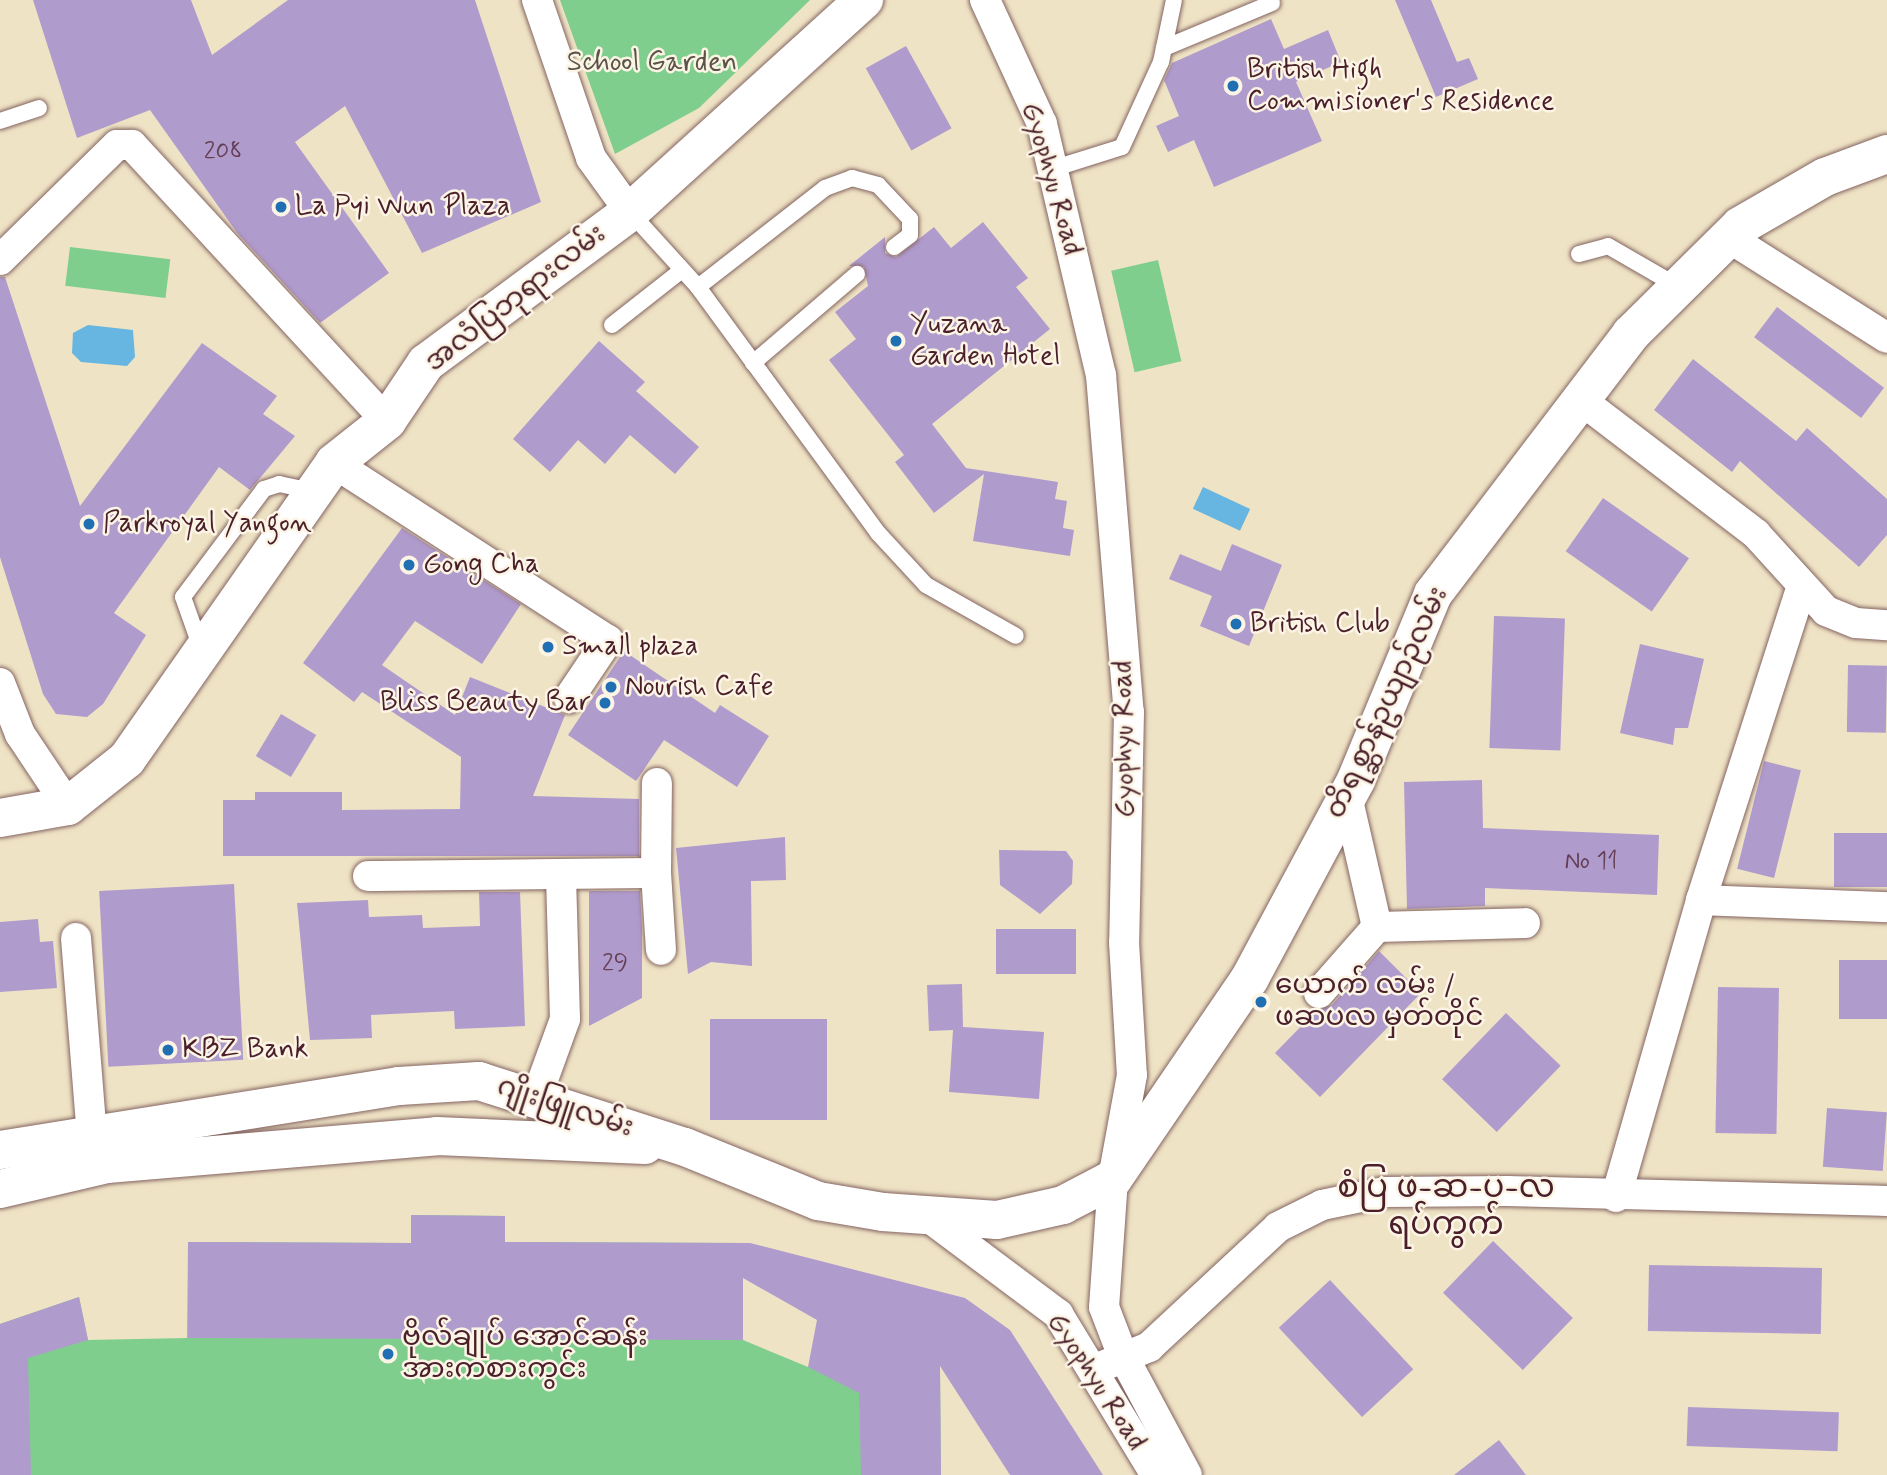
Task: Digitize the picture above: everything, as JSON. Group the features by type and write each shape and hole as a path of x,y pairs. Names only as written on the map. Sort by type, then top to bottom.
{"main road":[{"name":"အလံပြဘုရားလမ်း","path":"0,818 68,806 127,758 325,477 387,421 426,363 630,212 864,0"},
{"name":"တိရစ္ဆာန်ဥယျာဉ်လမ်း","path":"1112,1179 1250,978 1347,796 1433,594 1631,334 1728,237 1825,177 1887,154"},
{"name":"ဂျိုးဖြူလမ်း","path":"0,1150 399,1086 479,1081 537,1096 685,1147 818,1200 931,1219 997,1220 1063,1205 1112,1179"},
{"path":"0,1189 107,1164 436,1136 685,1147"}],"street":[{"path":"537,0 591,158 630,212"},
{"name":"Gyophyu Road","path":"985,0 1042,124 1101,374 1129,712 1124,943 1132,1075 1112,1179 1104,1307 1122,1354 1187,1475"},
{"path":"0,260 117,145 132,145 387,421"},
{"path":"1728,237 1887,338"},
{"path":"1581,400 1756,534 1826,611 1856,623 1887,625"},
{"path":"325,477 608,640 569,698"},
{"path":"1616,1196 1701,900 1802,586"},
{"path":"0,683 10,735 68,806"},
{"path":"657,783 656,873 661,950"},
{"path":"1347,796 1377,927"},
{"path":"368,876 656,873"},
{"path":"537,1096 565,1019 561,876"},
{"path":"1701,900 1887,907"},
{"path":"1319,993 1377,927 1525,923"},
{"path":"76,938 92,1136"},
{"path":"1093,1370 1122,1354 1149,1347 1174,1329 1278,1227 1322,1205 1385,1192 1887,1201"},
{"name":"Gyophyu Road","path":"931,1219 1058,1314 1156,1475"}],"lane":[{"path":"1052,169 1122,147 1164,48 1174,0"},
{"path":"1164,48 1272,3"},
{"path":"0,121 39,108"},
{"path":"698,288 825,188 852,178 878,185 910,219 910,235 894,247"},
{"path":"630,212 698,288 878,533 926,585 1016,636"},
{"path":"1579,254 1608,246 1679,287"},
{"path":"612,325 681,270"},
{"path":"753,363 857,274"}],"green space":[{"name":"School Garden","path":"560,0 810,0 699,108 615,154"},
{"path":"70,247 170,259 165,298 65,286"},
{"path":"1158,260 1181,361 1135,372 1111,271"},
{"name":"ဗိုလ်ချုပ် အောင်ဆန်း အားကစားကွင်း","path":"411,1215 505,1216 505,1242 743,1243 743,1340 808,1367 940,1373 941,1475 0,1475 0,1324 79,1297 88,1340 187,1338 188,1242 411,1243"}],"water":[{"path":"88,325 133,330 135,357 127,366 81,362 72,353 73,333"},
{"path":"1203,487 1250,509 1240,531 1193,509"}],"building":[{"path":"33,0 191,0 212,55 288,0 475,0 541,202 422,253 345,106 295,142 389,273 320,323 238,234 150,110 77,138"},
{"path":"1395,0 1431,0 1457,62 1469,58 1478,79 1436,97"},
{"path":"1271,19 1284,49 1328,30 1341,62 1296,82 1322,141 1214,187 1194,140 1168,152 1156,126 1179,116 1164,80 1172,63"},
{"path":"906,46 952,128 911,151 866,68"},
{"path":"983,222 1028,278 1016,287 1050,329 932,424 966,468 1058,482 1055,499 1067,501 1063,528 1074,530 1070,556 973,541 984,474 934,513 895,462 904,455 829,360 856,339 835,312 868,286 864,267 849,266 885,237 885,253 896,257 934,227 951,248"},
{"name":"Parkroyal Yangon","path":"0,277 5,277 80,506 202,343 277,396 263,414 295,436 250,490 219,467 114,613 146,635 103,704 87,717 56,714 43,694 0,557"},
{"path":"1777,307 1884,388 1861,418 1754,337"},
{"path":"599,341 645,382 636,391 699,447 675,474 630,435 605,464 578,440 550,472 513,439"},
{"path":"1693,359 1796,441 1807,428 1887,499 1887,535 1859,567 1740,461 1732,472 1654,410"},
{"path":"1603,498 1689,558 1652,611 1566,551"},
{"path":"402,528 521,604 482,664 415,621 382,665 455,715 470,677 565,715 533,796 639,799 639,856 223,856 223,800 255,800 255,792 342,792 342,810 460,809 461,757 362,692 354,702 303,663"},
{"path":"1232,544 1282,565 1249,646 1200,626 1212,596 1169,579 1180,554 1221,571"},
{"path":"1494,616 1565,618 1560,750 1489,748"},
{"path":"1640,644 1704,659 1688,728 1675,728 1673,745 1620,733"},
{"path":"624,651 715,713 720,705 769,736 737,787 664,740 636,781 568,735"},
{"path":"1848,665 1887,666 1886,733 1847,732"},
{"path":"281,714 316,735 291,777 256,756"},
{"path":"1764,761 1801,770 1774,878 1737,869"},
{"path":"1482,780 1483,828 1659,835 1657,895 1485,888 1485,906 1407,909 1404,782"},
{"path":"1834,833 1887,833 1887,887 1834,887"},
{"path":"785,837 786,880 751,881 752,966 711,962 688,974 676,848"},
{"path":"999,850 1066,851 1073,861 1072,884 1040,914 1000,885"},
{"path":"234,884 243,1060 108,1067 99,891"},
{"path":"589,891 640,891 642,998 589,1026"},
{"path":"479,892 520,892 525,1026 455,1029 454,1011 371,1015 372,1038 310,1040 297,903 368,900 369,917 422,915 423,928 480,926"},
{"path":"38,919 40,942 53,941 57,988 0,992 0,922"},
{"path":"996,929 1076,929 1076,974 996,974"},
{"path":"1379,951 1421,993 1320,1097 1275,1053 1317,1010 1332,1005"},
{"path":"1839,960 1887,960 1887,1019 1839,1019"},
{"path":"962,984 963,1027 1044,1032 1039,1099 949,1092 953,1030 929,1031 927,985"},
{"path":"1718,987 1779,988 1776,1134 1715,1133"},
{"path":"1506,1013 1561,1066 1497,1132 1442,1079"},
{"path":"710,1019 827,1019 827,1120 710,1120"},
{"path":"1827,1108 1887,1112 1883,1171 1823,1167"},
{"path":"411,1215 505,1216 505,1242 750,1243 965,1298 1010,1330 1103,1475 1010,1475 940,1366 941,1475 861,1475 859,1393 808,1367 817,1320 743,1278 743,1340 188,1338 188,1242 411,1243"},
{"path":"1493,1241 1573,1318 1523,1370 1443,1293"},
{"path":"1649,1265 1822,1268 1821,1334 1648,1331"},
{"path":"1330,1280 1413,1369 1362,1417 1279,1328"},
{"path":"79,1297 88,1340 28,1358 31,1475 0,1475 0,1324"},
{"path":"1688,1407 1839,1412 1838,1451 1687,1446"},
{"path":"1499,1440 1526,1475 1454,1475"}],"place":[{"name":"British High Commisioner's Residence","path":"1233,86"},
{"name":"La Pyi Wun Plaza","path":"281,207"},
{"name":"Yuzana Garden Hotel","path":"896,341"},
{"name":"Parkroyal Yangon","path":"89,524"},
{"name":"Gong Cha","path":"409,565"},
{"name":"British Club","path":"1236,624"},
{"name":"Small plaza","path":"548,647"},
{"name":"Nourish Cafe","path":"611,687"},
{"name":"Bliss Beauty Bar","path":"605,703"},
{"name":"ယောက် လမ်း / ဖဆပလ မှတ်တိုင်","path":"1261,1002"},
{"name":"KBZ Bank","path":"168,1050"},
{"name":"ဗိုလ်ချုပ် အောင်ဆန်း အားကစားကွင်း","path":"388,1354"}],"district":[{"name":"စံပြ ဖ-ဆ-ပ-လ ရပ်ကွက်","path":"1446,1208"}]}
